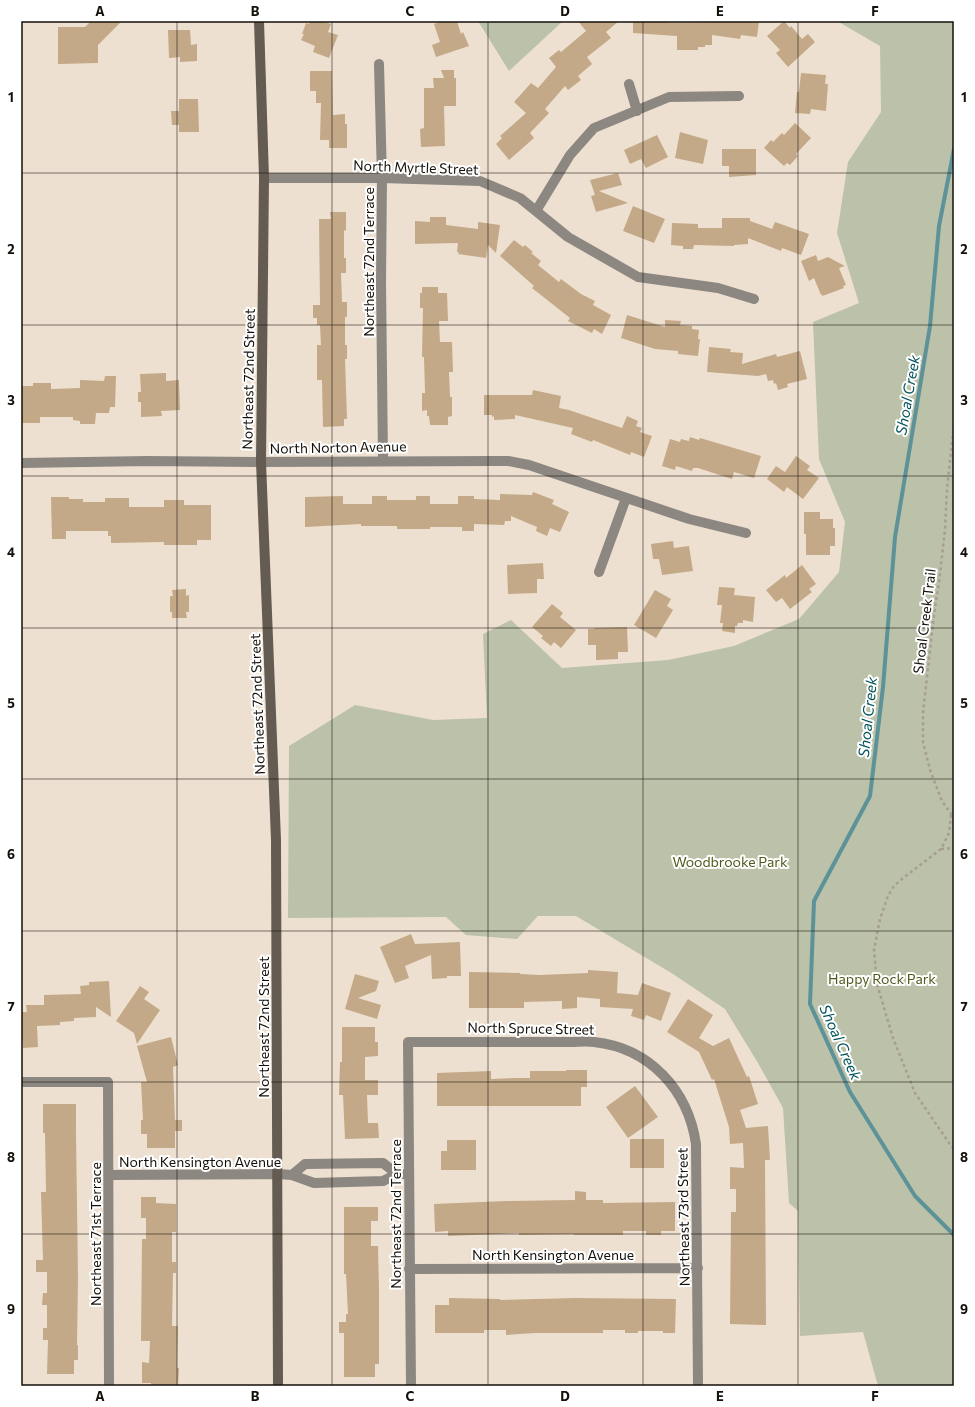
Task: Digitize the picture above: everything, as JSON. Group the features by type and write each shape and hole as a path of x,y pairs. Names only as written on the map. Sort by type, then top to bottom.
{"main road":[{"name":"Northeast 72nd Street","path":"259,21 264,178 261,462 276,840 278,1386"}],"street":[{"name":"Northeast 72nd Terrace","path":"379,64 382,178 381,283 383,460"},
{"path":"629,84 637,110"},
{"path":"536,211 570,155 594,128 670,97 739,96"},
{"name":"North Myrtle Street","path":"264,178 382,178 480,181 520,198 568,237 638,277 718,288 754,299"},
{"name":"North Norton Avenue","path":"21,463 383,460 508,461 529,465 689,519 746,533"},
{"path":"599,572 626,498"},
{"name":"Northeast 72nd Terrace","path":"408,1042 411,1386"},
{"name":"North Spruce Street","path":"408,1042 594,1042 617,1047 639,1056 650,1063"},
{"name":"Northeast 73rd Street","path":"650,1063 667,1079 682,1098 694,1132 697,1156 698,1386"},
{"name":"Northeast 71st Terrace","path":"21,1082 108,1082 110,1386"},
{"name":"North Kensington Avenue","path":"292,1175 305,1164 383,1163 397,1174"},
{"name":"North Kensington Avenue","path":"109,1175 278,1174 292,1175 314,1183 383,1181 397,1174 408,1174"},
{"name":"North Kensington Avenue","path":"409,1269 698,1268"}],"path":[{"name":"Shoal Creek Trail","path":"954,424 947,489 940,583 934,614 923,713 924,742 930,770 942,801 954,818"},
{"path":"951,815 949,833 941,849 894,886 888,896 880,919 874,950 877,984 893,1038 915,1093 954,1149"},
{"path":"941,849 954,848"}],"green space":[{"path":"478,21 563,21 509,71"},
{"path":"837,21 954,21 954,1386 878,1386 863,1332 800,1336 798,1211 789,1203 783,1108 725,1009 673,974 576,916 538,916 517,939 466,935 446,917 288,918 289,746 355,705 433,720 487,718 483,634 511,620 562,668 668,660 734,646 799,619 839,572 845,522 819,459 813,322 859,303 837,233 848,162 881,112 880,46"}],"building":[{"path":"91,21 122,21 98,45 98,63 58,64 58,27 85,27"},
{"path":"310,21 322,21 331,24 328,32 338,35 329,58 313,52 315,46 301,40 306,23 309,24"},
{"path":"442,21 457,21 461,34 463,32 469,46 436,57 432,45 440,42 434,24"},
{"path":"578,21 619,21 606,32 611,38 587,57 592,64 578,76 581,80 568,90 565,86 545,109 549,113 530,133 534,138 509,160 496,144 502,138 500,136 526,113 514,102 531,83 538,88 556,67 549,58 559,50 561,52 586,31"},
{"path":"633,21 669,21 669,23 759,21 757,37 741,35 740,39 712,35 712,45 698,47 698,50 677,50 677,36 633,33"},
{"path":"784,21 790,28 791,26 802,39 808,34 815,42 788,67 776,53 780,50 767,36"},
{"path":"168,30 190,30 191,45 197,44 197,61 180,62 180,57 169,58"},
{"path":"441,70 454,70 454,78 456,78 456,106 444,106 445,146 421,147 420,129 424,128 424,88 434,88 433,78 444,78"},
{"path":"310,71 332,71 333,115 345,114 345,124 347,124 347,148 329,148 329,140 320,140 321,103 316,103 316,91 310,91"},
{"path":"801,73 826,75 825,84 828,84 826,111 811,109 810,114 795,113"},
{"path":"179,99 198,99 199,132 179,132 179,125 172,125 171,111 179,111"},
{"path":"795,123 811,138 796,154 798,156 790,165 787,163 784,166 764,148 771,140 773,142 782,133 784,135"},
{"path":"680,132 708,140 703,164 675,158"},
{"path":"657,135 668,157 646,168 641,159 630,164 624,150"},
{"path":"722,149 756,149 756,175 729,177 729,166 722,166"},
{"path":"618,173 622,185 599,191 628,203 596,212 591,196 595,195 590,180"},
{"path":"633,206 665,219 654,243 623,231"},
{"path":"330,212 346,212 346,231 344,230 344,258 346,258 346,273 341,273 342,302 347,302 347,317 345,317 345,345 347,345 347,359 345,359 347,419 344,419 344,426 323,427 322,380 317,380 317,345 321,345 320,325 317,325 317,318 313,318 313,305 320,305 319,219 331,219"},
{"path":"430,217 446,217 446,225 478,229 478,222 500,225 496,253 488,245 486,258 458,254 458,243 415,244 415,221 430,222"},
{"path":"722,218 750,218 750,221 772,229 775,222 809,234 801,255 782,248 781,251 748,238 748,244 734,246 694,245 693,249 683,249 683,246 671,245 672,223 698,224 698,228 722,228"},
{"path":"514,240 523,247 525,245 533,252 531,253 541,261 538,265 559,282 561,279 581,294 595,301 593,305 611,315 602,334 594,329 592,333 568,321 570,318 532,288 534,286 500,256"},
{"path":"816,255 818,261 828,257 845,266 839,268 846,285 843,286 844,288 822,296 814,278 809,281 801,261"},
{"path":"422,287 438,287 438,293 447,293 448,321 439,321 440,342 452,342 453,372 449,372 450,397 452,397 452,416 448,417 448,425 430,425 427,410 422,411 422,393 425,393 424,357 422,357 423,308 420,308 420,293 422,293"},
{"path":"627,315 665,327 665,320 681,321 680,325 692,326 692,329 699,330 698,339 700,339 698,356 678,354 678,351 655,349 621,338"},
{"path":"709,347 731,349 730,352 743,353 742,364 776,354 777,357 800,351 807,379 787,384 788,387 778,390 776,383 774,384 773,380 768,381 766,374 758,376 707,372"},
{"path":"166,373 166,381 179,380 180,410 161,411 162,416 141,417 141,402 138,402 138,392 141,392 140,374"},
{"path":"105,376 116,376 115,407 110,407 109,413 96,413 95,424 80,424 80,421 73,420 73,417 40,417 40,423 21,423 22,386 33,386 33,383 51,383 51,389 80,388 80,380 104,381"},
{"path":"533,390 561,396 559,408 622,428 627,416 638,421 636,426 642,428 640,432 652,436 644,457 631,452 630,455 593,440 592,442 571,434 573,428 515,415 515,419 494,420 494,416 492,417 492,415 484,415 484,395 532,395"},
{"path":"690,437 699,440 700,438 761,456 754,478 734,472 732,479 698,468 693,468 692,471 676,466 675,470 662,466 670,439 680,442 681,439 689,441"},
{"path":"796,456 810,466 807,470 819,478 803,499 787,487 784,492 767,479 776,466 785,472"},
{"path":"533,492 554,500 552,504 569,512 560,532 550,528 547,536 536,531 537,527 511,516 511,521 505,521 504,525 474,524 474,531 462,531 462,527 397,529 397,526 361,526 361,524 305,527 305,497 343,496 343,504 372,504 372,496 387,496 387,500 416,500 416,496 430,496 430,504 458,504 458,496 474,496 474,499 500,500 500,494 532,495"},
{"path":"51,497 83,499 83,502 105,502 105,498 129,498 129,507 164,507 164,500 184,500 184,505 211,505 211,540 197,540 197,545 164,545 164,542 111,543 111,536 108,536 108,531 66,531 66,539 52,539"},
{"path":"804,512 820,512 820,519 833,519 833,528 835,528 835,546 830,546 830,555 806,555"},
{"path":"673,541 674,548 689,546 693,571 662,575 659,559 653,559 651,544"},
{"path":"543,563 544,579 537,579 537,593 508,594 507,565"},
{"path":"802,565 816,584 809,589 812,592 790,609 782,598 776,602 766,590 785,575 786,578"},
{"path":"719,587 735,588 734,595 755,597 753,622 743,620 743,623 738,623 737,626 735,626 735,633 722,631 723,623 720,623 722,605 717,605"},
{"path":"186,589 186,596 189,595 189,612 186,612 187,618 172,618 172,612 170,612 170,596 173,596 172,590"},
{"path":"655,590 671,599 667,606 673,610 656,638 634,625"},
{"path":"552,604 563,613 560,617 576,630 561,648 554,642 551,646 541,638 543,636 532,627"},
{"path":"627,627 628,652 618,652 618,659 596,660 596,645 588,645 588,629"},
{"path":"411,934 415,944 460,942 461,976 447,976 447,978 432,979 431,955 405,966 409,978 395,983 380,947"},
{"path":"588,970 618,972 617,993 638,995 642,983 671,993 661,1021 646,1015 644,1020 631,1016 633,1009 600,1007 600,999 577,997 577,1008 562,1009 562,1001 524,1002 524,1008 469,1008 469,972 540,975 588,973"},
{"path":"355,974 379,981 376,991 358,998 381,1005 377,1019 345,1009"},
{"path":"109,981 111,1017 96,1007 96,1017 74,1018 74,1021 60,1022 60,1025 37,1026 38,1047 23,1048 23,1041 21,1041 21,1012 27,1012 26,1005 44,1005 44,995 81,994 80,986 89,985 89,982"},
{"path":"140,986 149,992 144,999 160,1010 137,1044 134,1033 116,1021"},
{"path":"688,999 713,1015 699,1038 713,1046 729,1038 747,1077 749,1076 758,1104 740,1110 746,1128 768,1126 770,1160 765,1160 766,1325 730,1324 731,1212 736,1212 736,1189 730,1189 730,1167 744,1168 743,1143 730,1144 729,1127 714,1079 712,1080 699,1052 667,1032"},
{"path":"342,1027 375,1027 375,1042 378,1042 378,1056 365,1057 365,1080 378,1080 378,1095 367,1095 368,1123 378,1123 379,1138 345,1139 343,1095 339,1095 340,1062 342,1062"},
{"path":"171,1037 178,1065 173,1067 175,1120 182,1120 182,1131 175,1131 175,1148 147,1148 147,1134 141,1134 141,1120 143,1120 141,1082 147,1082 137,1046"},
{"path":"587,1070 587,1087 581,1087 581,1106 437,1106 437,1073 491,1071 491,1079 530,1078 530,1071"},
{"path":"635,1086 658,1117 628,1138 606,1107"},
{"path":"43,1104 76,1104 78,1360 74,1360 74,1374 47,1374 48,1340 43,1340 43,1328 47,1328 47,1305 42,1305 43,1293 47,1293 47,1272 36,1272 36,1260 43,1260 41,1192 46,1192"},
{"path":"630,1139 664,1139 664,1168 630,1168"},
{"path":"447,1140 476,1140 476,1170 441,1170 441,1151 447,1151"},
{"path":"575,1191 586,1192 586,1200 603,1200 603,1203 675,1202 675,1231 661,1231 661,1235 646,1235 646,1231 623,1231 623,1235 519,1235 519,1233 448,1236 448,1231 435,1232 434,1204 575,1200"},
{"path":"141,1197 156,1197 156,1203 176,1204 176,1232 172,1232 172,1262 176,1262 176,1273 173,1273 172,1326 178,1326 178,1386 151,1386 151,1383 142,1383 142,1362 149,1363 150,1341 141,1341 142,1239 146,1239 146,1218 141,1218"},
{"path":"344,1207 378,1207 378,1221 371,1221 371,1246 378,1246 379,1364 375,1364 375,1377 344,1377 344,1333 339,1333 339,1322 346,1322 346,1314 348,1314 346,1274 344,1274"},
{"path":"449,1298 500,1300 575,1298 676,1299 675,1333 663,1333 663,1331 638,1331 638,1333 625,1333 625,1330 603,1330 603,1333 535,1333 506,1335 506,1330 484,1330 484,1333 435,1333 435,1305 449,1305"}],"waterway":[{"name":"Shoal Creek","path":"954,149 939,226 930,326 895,537 883,687 870,796 814,901 810,1004 850,1092 915,1196 954,1235"}],"park label":[{"name":"Woodbrooke Park","path":"730,861"},
{"name":"Happy Rock Park","path":"882,978"}]}
